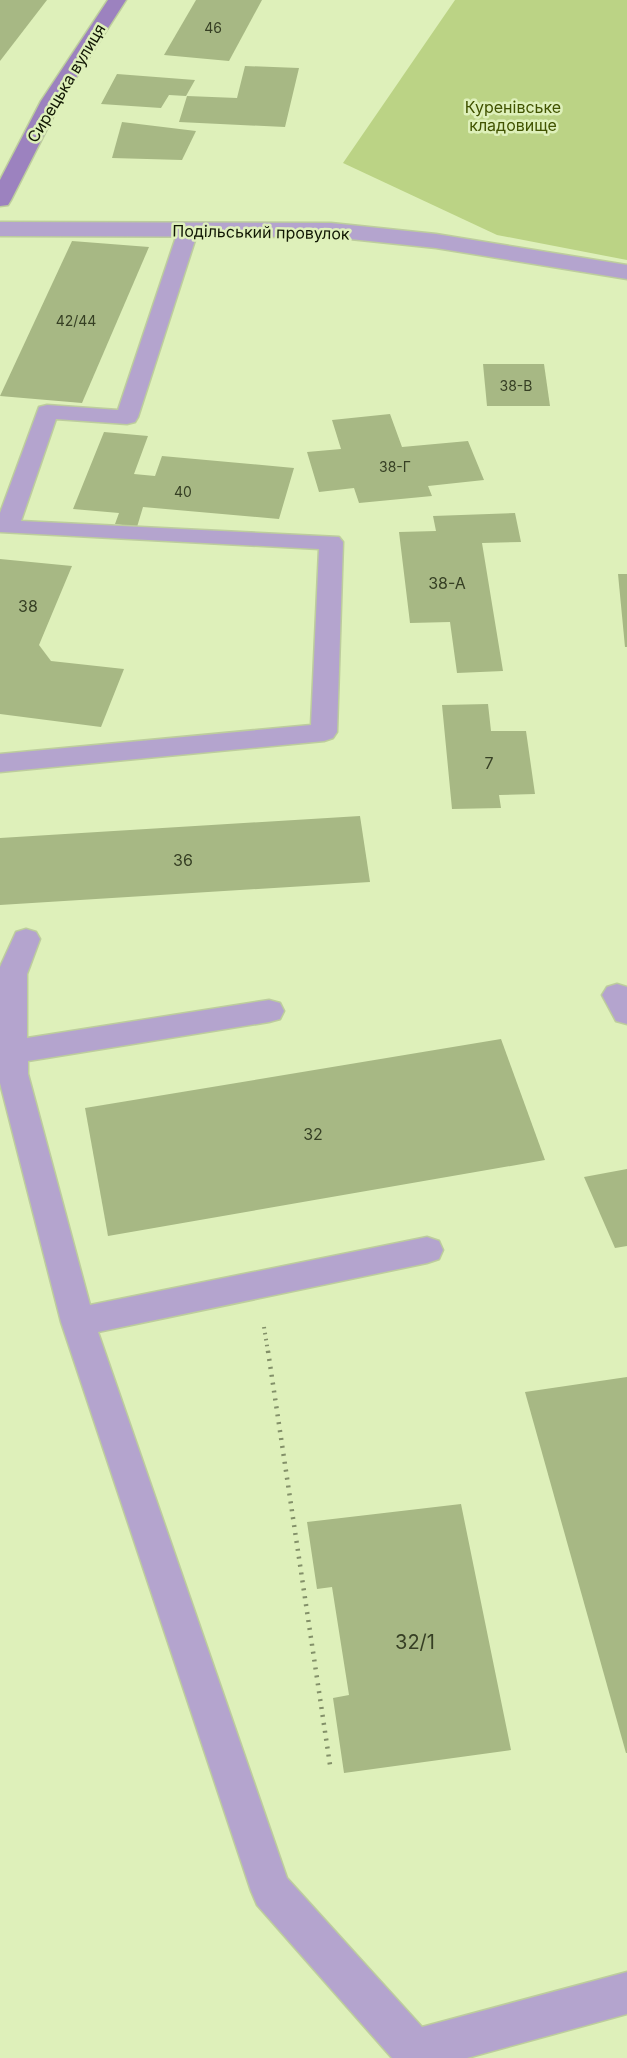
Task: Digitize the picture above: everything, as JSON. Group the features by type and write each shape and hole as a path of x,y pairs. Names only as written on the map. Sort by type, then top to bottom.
{"main road":[{"name":"Сирецька вулиця","path":"0,200 51,101 117,0"}],"street":[{"name":"Подільський провулок","path":"0,229 332,230 436,242 627,273"}],"lane":[{"path":"0,763 324,732 331,542 7,527 48,412 127,417 188,231"},
{"path":"26,939 12,974 10,1005 13,1074 78,1322 271,1891 415,2054 627,1993"},
{"path":"12,1052 269,1011"},
{"path":"78,1322 427,1250"}],"path":[{"path":"257,1285 330,1766"}],"green space":[{"name":"Куренівське кладовище","path":"455,0 627,0 627,260 497,235 343,163"}],"building":[{"path":"0,0 47,0 0,61"},
{"path":"196,0 262,0 229,61 164,55"},
{"path":"245,66 299,68 285,127 179,122 187,96 237,98"},
{"path":"117,74 195,80 186,96 169,95 161,108 101,104"},
{"path":"122,122 196,131 182,160 112,158"},
{"path":"72,241 149,247 82,403 0,396"},
{"path":"483,364 544,364 550,406 487,406"},
{"path":"390,414 402,447 468,441 484,480 428,486 432,496 359,503 354,488 319,492 307,452 341,449 332,420"},
{"path":"104,432 148,436 134,474 155,476 162,456 294,468 279,519 143,507 137,527 115,524 119,513 73,509"},
{"path":"515,513 521,542 482,543 503,671 457,673 450,622 410,623 399,532 436,531 433,516"},
{"path":"0,559 72,566 39,645 51,661 124,669 101,727 0,714"},
{"path":"618,574 627,574 627,647 625,647"},
{"path":"488,704 491,731 526,731 535,794 499,795 501,808 452,809 442,705"},
{"path":"360,816 370,882 0,905 0,838"},
{"path":"501,1039 545,1160 108,1236 85,1108"},
{"path":"627,1169 627,1246 615,1248 584,1177"},
{"path":"627,1377 627,1753 626,1753 525,1392"},
{"path":"461,1504 511,1750 344,1773 333,1698 349,1695 332,1587 317,1589 307,1522"}]}
